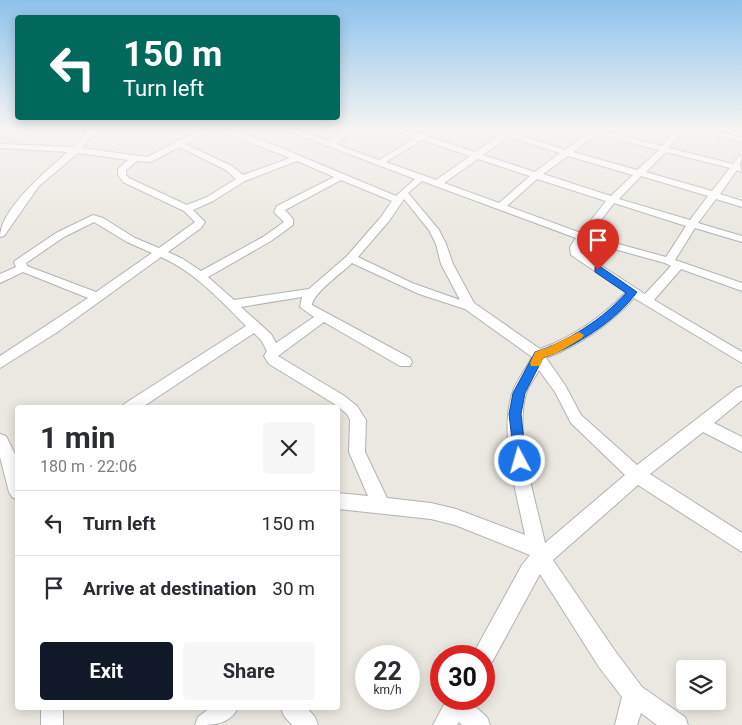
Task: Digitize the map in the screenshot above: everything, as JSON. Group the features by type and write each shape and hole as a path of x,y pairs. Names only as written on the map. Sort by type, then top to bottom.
{"street":[{"path":"0,234 36,184 61,163"},
{"path":"0,363 98,297 200,222 187,209 126,180 122,175 122,169 129,163"},
{"path":"218,163 229,168 242,179"},
{"path":"187,209 210,199 242,179 285,163"},
{"path":"309,163 340,177 400,197 420,211 438,237 448,264 469,306"},
{"path":"379,163 583,237 674,263 742,287"},
{"path":"437,184 465,163"},
{"path":"495,163 742,239"},
{"path":"500,207 535,176 554,163"},
{"path":"598,163 661,178 742,204"},
{"path":"650,163 611,200 575,246 575,253 632,292 742,358"},
{"path":"647,300 674,263 692,224 739,168 719,163"},
{"path":"201,276 266,239 289,223 288,219 279,212 280,208 340,177"},
{"path":"405,362 306,307 306,300 351,258 400,197 422,178"},
{"path":"22,268 20,262 28,256 60,235 93,218 131,240 179,261 201,276 266,337 274,351"},
{"path":"351,258 415,290 445,301 469,306 539,355 540,361 560,390 576,419 637,475 742,543"},
{"path":"0,279 22,268 98,297"},
{"path":"230,304 313,292"},
{"path":"632,292 603,319 570,341 539,355 531,374 519,393 515,414 520,461 539,554 607,659 634,695 677,725"},
{"path":"323,317 274,351 271,356 274,360 338,399 352,410 358,420 357,452 381,505"},
{"path":"133,405 254,327"},
{"path":"489,645 539,554 742,392"},
{"path":"702,424 742,445"},
{"path":"0,441 15,483"},
{"path":"340,501 430,511 456,517 539,554"},
{"path":"626,725 634,695"},
{"path":"52,710 52,725"},
{"path":"206,725 225,710"},
{"path":"294,710 307,725"},
{"path":"444,725 454,710"},
{"path":"466,710 479,725"}],"slow traffic":[{"path":"535,363 539,355 553,350 579,335"}],"route":[{"path":"520,461 515,414 519,393 531,374 539,355 570,341 603,319 632,292 598,270"}]}
